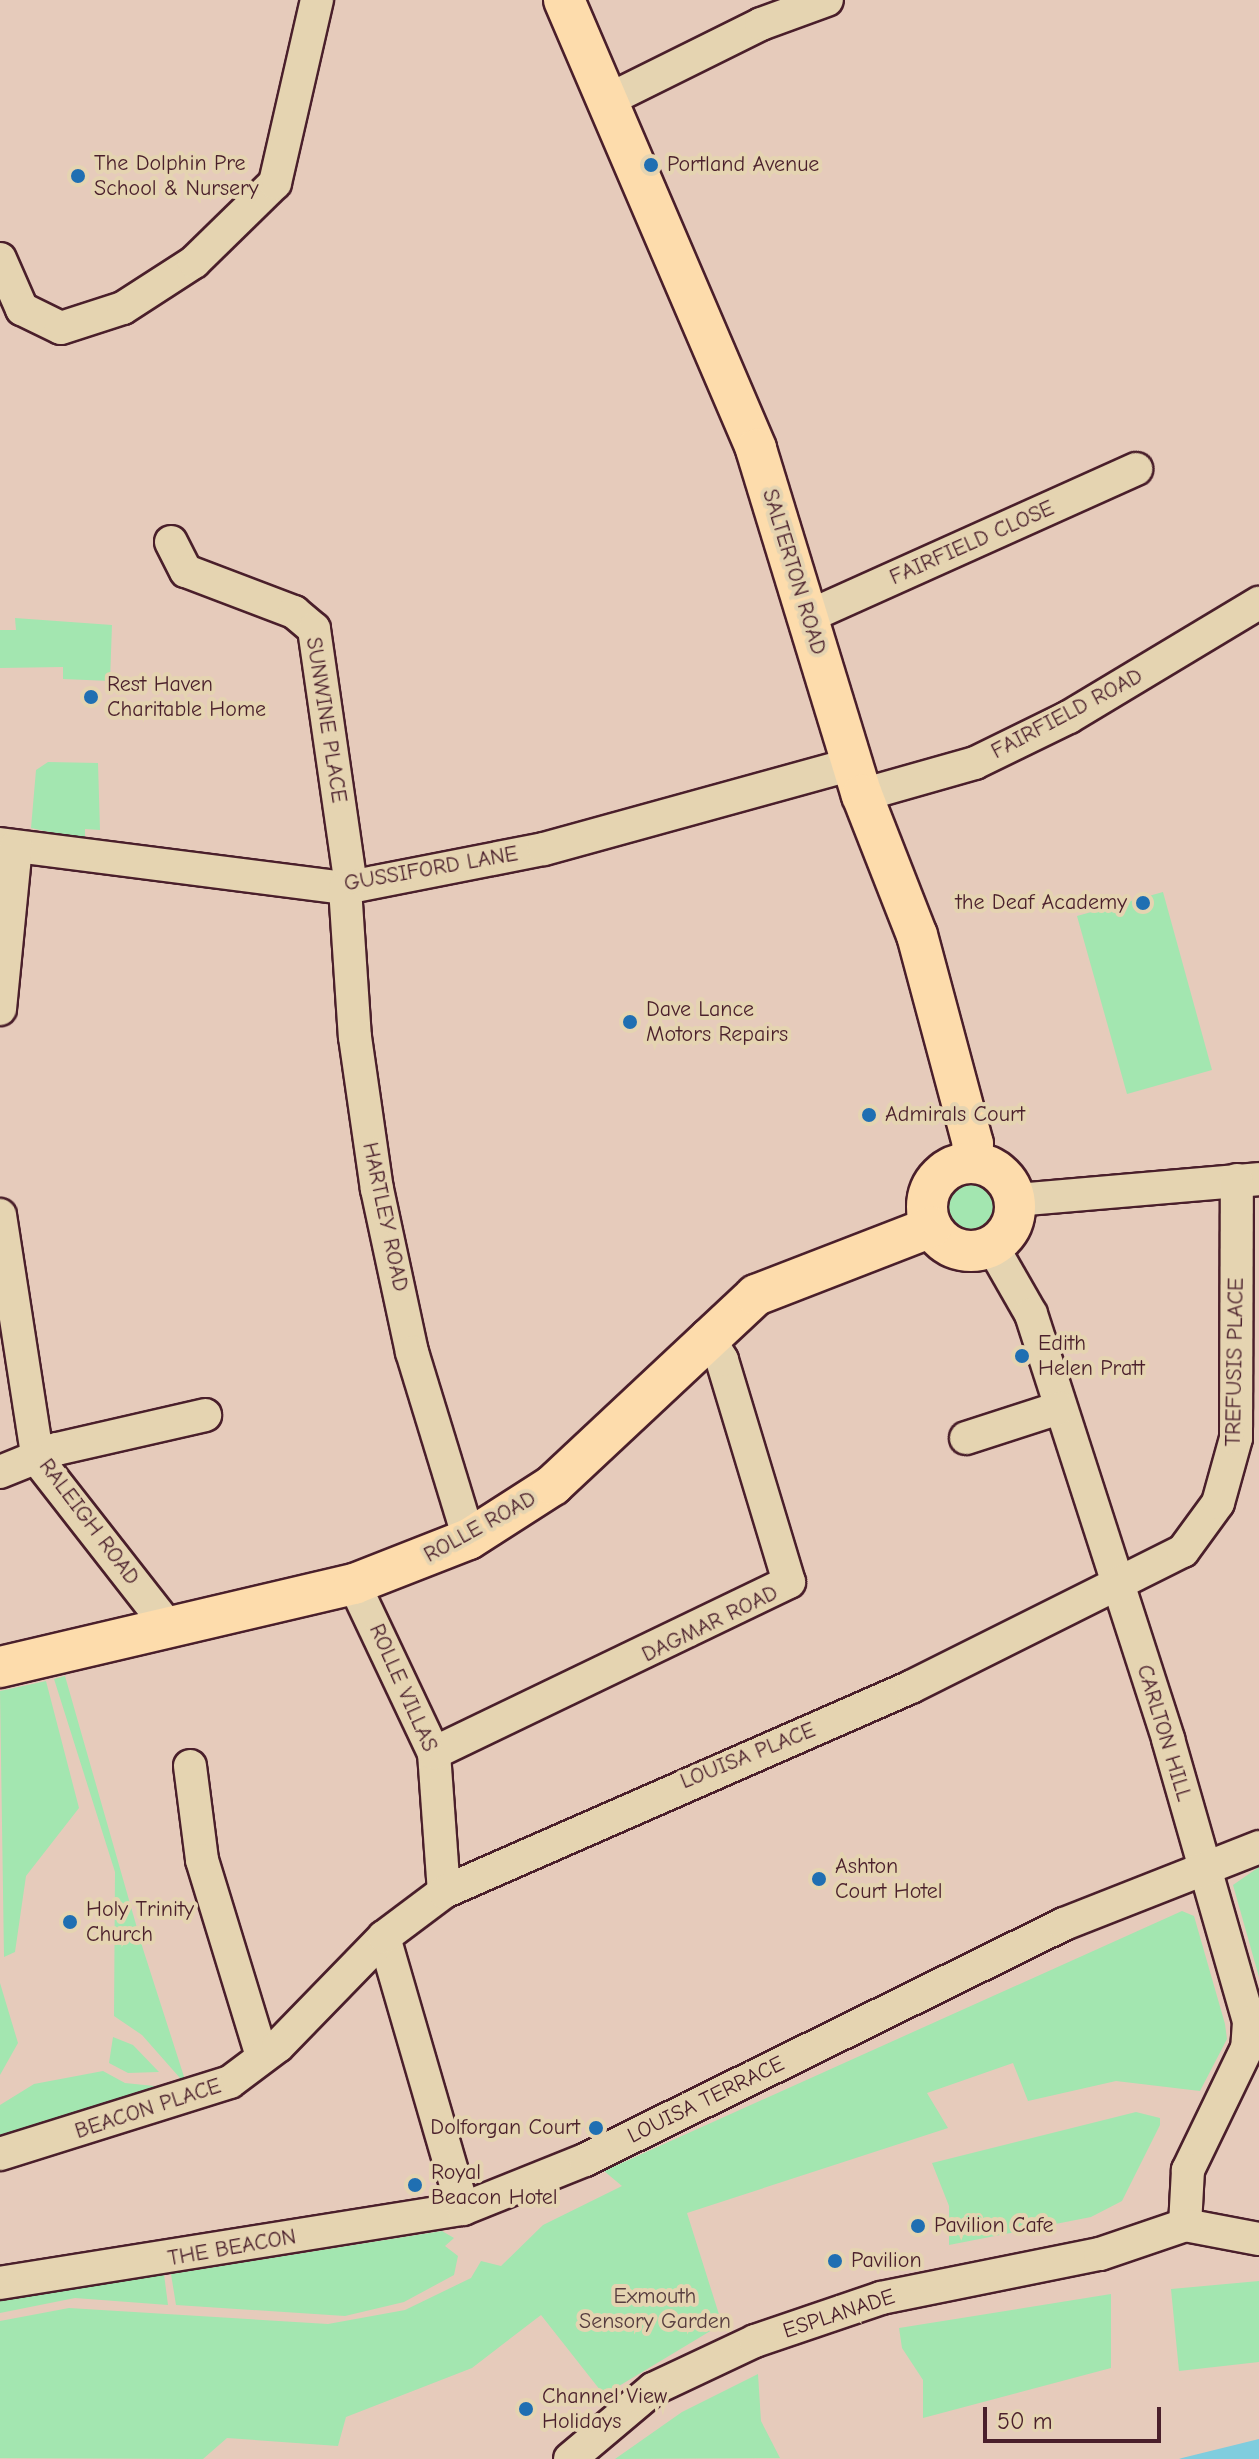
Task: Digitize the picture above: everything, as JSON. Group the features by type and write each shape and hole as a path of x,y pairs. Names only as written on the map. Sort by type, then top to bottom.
{"main road":[{"name":"SALTERTON ROAD","path":"564,0 756,449 858,780 917,935 973,1144 970,1162"},
{"path":"970,1162 1008,1180 1016,1200 1015,1218 992,1246 958,1250 931,1227 926,1209 938,1176 970,1162"},
{"name":"ROLLE ROAD","path":"0,1667 354,1584 469,1539 593,1451 707,1335 756,1295 931,1227"}],"street":[{"path":"608,100 761,24 827,0"},
{"path":"0,259 22,309 61,328 123,308 194,262 275,183 320,1"},
{"name":"FAIRFIELD CLOSE","path":"807,617 1136,469"},
{"name":"SUNWINE PLACE","path":"171,542 186,571 294,612 314,629 348,888"},
{"name":"FAIRFIELD ROAD","path":"858,780 975,763 1069,717 1259,603"},
{"name":"GUSSIFORD LANE","path":"8,846 348,888 544,849 858,780"},
{"path":"0,1009 8,846"},
{"name":"HARTLEY ROAD","path":"348,888 355,1037 377,1189 412,1352 469,1539"},
{"path":"1016,1200 1248,1179"},
{"name":"TREFUSIS PLACE","path":"1117,1586 1183,1551 1207,1522 1230,1472 1248,1179"},
{"name":"RALEIGH ROAD","path":"0,1215 38,1460 170,1629"},
{"name":"CARLTON HILL","path":"992,1246 1031,1314 1206,1870 1250,2034 1188,2170 1185,2225"},
{"name":"DAGMAR ROAD","path":"434,1753 789,1582 727,1374 707,1335"},
{"path":"966,1438 1059,1408"},
{"path":"0,1472 38,1460 57,1449 205,1415"},
{"name":"ROLLE VILLAS","path":"354,1584 434,1753 444,1892"},
{"name":"LOUISA PLACE","path":"384,1937 444,1892 911,1687 1117,1586"},
{"path":"190,1766 202,1860 262,2056"},
{"name":"LOUISA TERRACE","path":"463,2209 585,2160 1064,1924 1259,1847"},
{"path":"384,1937 463,2209"},
{"name":"BEACON PLACE","path":"0,2154 186,2099 230,2082 262,2056 384,1937"},
{"name":"THE BEACON","path":"0,2283 463,2209"},
{"path":"1185,2225 1259,2239"},
{"name":"ESPLANADE","path":"570,2459 653,2389 755,2341 881,2298 1100,2254 1185,2225"}],"green space":[{"path":"15,618 112,625 110,681 63,679 63,667 0,668 0,630 16,630"},
{"path":"48,762 98,763 100,830 85,829 85,840 31,828 36,770"},
{"path":"1163,892 1212,1070 1127,1094 1077,916"},
{"path":"965,1174 977,1174 994,1183 1001,1194 1001,1218 994,1229 977,1238 965,1238 953,1233 944,1224 939,1212 939,1200 944,1188 953,1179"},
{"path":"65,1676 143,1949 187,2086 142,2035 114,2016 115,1872 54,1679"},
{"path":"46,1681 79,1808 26,1876 15,1952 4,1957 0,1691"},
{"path":"1259,1867 1259,1977 1233,1885"},
{"name":"Exmouth Sensory Garden","path":"1182,1911 1194,1916 1227,2039 1200,2091 1116,2081 1028,2101 1013,2063 927,2093 948,2128 687,2213 722,2324 604,2395 541,2315 472,2368 346,2417 338,2446 227,2438 203,2459 0,2458 0,2321 69,2308 328,2324 405,2310 471,2278 481,2261 501,2266 543,2225 622,2186 604,2171"},
{"path":"0,1983 18,2043 0,2075"},
{"path":"113,2037 133,2045 159,2072 128,2073 109,2063"},
{"path":"103,2071 125,2083 174,2088 0,2149 0,2105 34,2084"},
{"path":"1136,2112 1160,2118 1160,2125 1122,2201 1091,2217 949,2245 949,2206 932,2163"},
{"path":"442,2231 454,2238 445,2246 458,2256 454,2275 404,2302 345,2316 176,2305 171,2274"},
{"path":"164,2274 168,2305 75,2298 0,2313 0,2300"},
{"path":"1259,2281 1259,2362 1179,2371 1171,2289"},
{"path":"1111,2294 1111,2368 923,2418 923,2380 902,2348 899,2328"},
{"path":"758,2374 761,2421 780,2458 615,2459 682,2412"}],"water":[{"path":"1259,2439 1259,2459 1179,2459 1182,2458"}],"place":[{"name":"Portland Avenue","path":"651,165"},
{"name":"The Dolphin Pre School & Nursery","path":"78,176"},
{"name":"Rest Haven Charitable Home","path":"91,697"},
{"name":"the Deaf Academy","path":"1143,903"},
{"name":"Dave Lance Motors Repairs","path":"630,1022"},
{"name":"Admirals Court","path":"869,1115"},
{"name":"Edith Helen Pratt","path":"1022,1356"},
{"name":"Ashton Court Hotel","path":"819,1879"},
{"name":"Holy Trinity Church","path":"70,1922"},
{"name":"Dolforgan Court","path":"596,2128"},
{"name":"Royal Beacon Hotel","path":"415,2185"},
{"name":"Pavilion Cafe","path":"918,2226"},
{"name":"Pavilion","path":"835,2261"},
{"name":"Channel View Holidays","path":"526,2409"}]}
